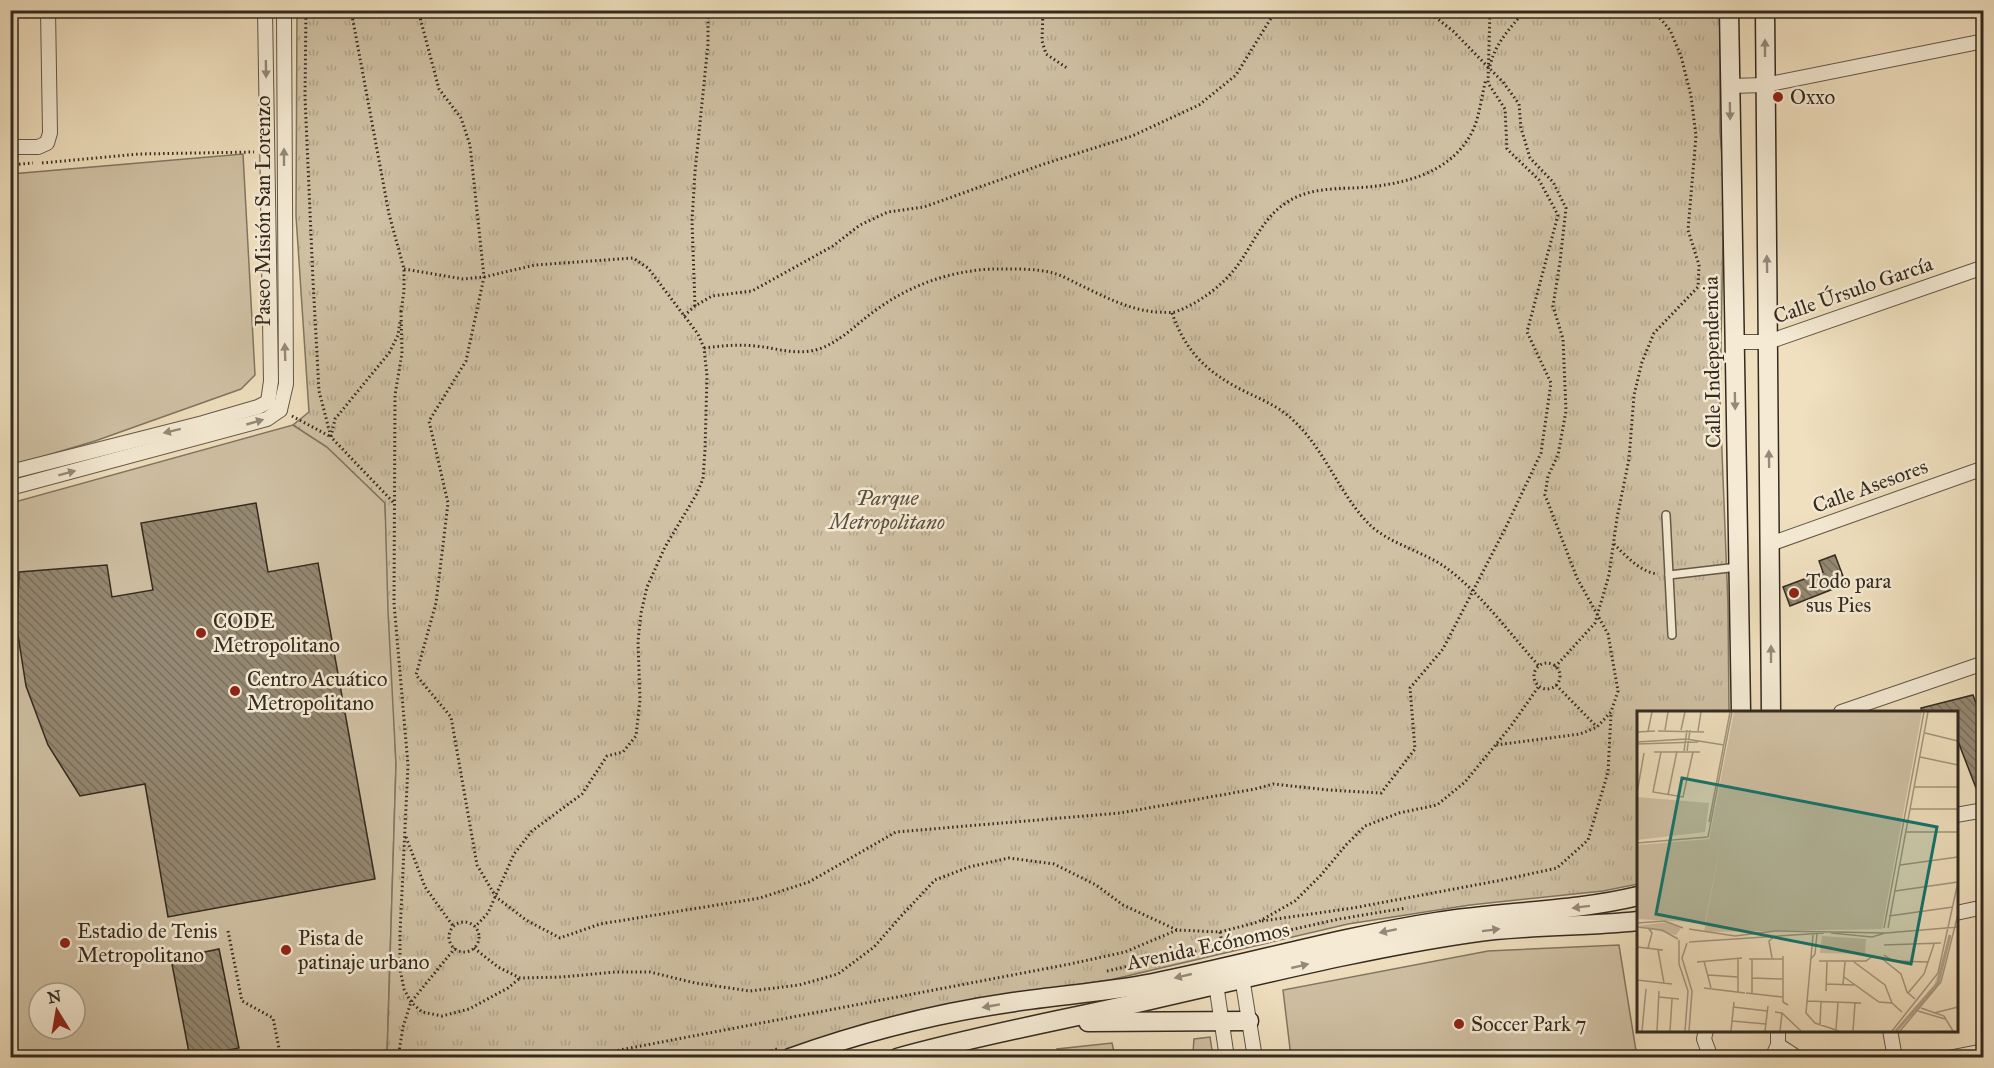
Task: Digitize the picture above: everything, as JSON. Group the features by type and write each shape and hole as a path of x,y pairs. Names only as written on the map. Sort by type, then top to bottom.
{"street":[{"path":"10,147 38,147 47,143 50,133 48,10"},
{"name":"Paseo Misión San Lorenzo","path":"265,10 271,381 274,406"},
{"name":"Paseo Misión San Lorenzo","path":"274,406 286,384 284,10"},
{"name":"Calle Independencia","path":"1729,10 1741,711"},
{"path":"1765,10 1771,711"},
{"path":"1730,86 1765,85 1983,41"},
{"name":"Calle Úrsulo García","path":"1734,342 1768,342 1983,267"},
{"path":"10,472 258,407 274,406"},
{"path":"10,488 267,419 274,406"},
{"name":"Calle Asesores","path":"1770,544 1983,468"},
{"path":"1844,711 1983,663"},
{"path":"1958,815 1983,810"},
{"name":"Avenida Ecónomos","path":"897,1058 947,1044 1056,1022 1215,977 1241,971 1317,962 1503,913 1606,904 1637,896"},
{"path":"1958,913 1983,907"},
{"name":"Avenida Ecónomos","path":"1438,930 1605,925 1637,921"},
{"path":"1241,971 1255,1058"},
{"path":"1215,977 1227,1058"},
{"name":"Avenida Ecónomos","path":"790,1058 923,1018 1028,999 1215,977"},
{"path":"1028,999 1033,1026"},
{"path":"1056,1022 1249,1022"},
{"path":"1706,1032 1704,1039 1708,1056"},
{"path":"1778,1032 1775,1051 1798,1058"},
{"path":"1890,1032 1895,1058"},
{"path":"926,1058 947,1044"},
{"path":"1948,1058 1980,1053"}],"lane":[{"path":"1666,515 1672,635"},
{"path":"1669,575 1738,567"}],"path":[{"path":"306,10 305,97 312,280 320,392 331,437"},
{"path":"331,437 335,419 389,353 398,334 404,291 404,269 389,214 351,10"},
{"path":"418,10 440,89 461,118 470,145 484,277 466,361 429,421 448,503 436,603 416,675 451,717 477,865 496,897 526,920 560,938 600,924 760,898 809,882 897,832 1120,813 1273,784 1381,793 1415,749 1410,688 1443,649 1541,453 1551,382 1527,332 1558,215 1539,180 1507,149 1505,109 1488,83 1487,76"},
{"path":"695,306 692,221 708,44 708,10"},
{"path":"1043,10 1042,41 1046,54 1067,68"},
{"path":"684,316 712,296 752,291 833,246 860,225 888,212 924,207 1044,164 1132,136 1199,105 1236,75 1276,10"},
{"path":"474,948 498,967 520,978 650,972 695,983 750,991 799,986 838,974 874,947 935,880 969,867 1009,858 1054,864 1096,885 1123,905 1177,930 1220,932 1258,922 1353,908 1557,868 1588,840 1608,772 1611,712 1618,691 1608,634 1577,578 1545,495 1548,476 1558,455 1566,411 1563,339 1553,306 1566,208 1553,182 1530,158 1521,128 1519,104 1503,82 1453,31 1434,17 1330,10"},
{"path":"1434,17 1444,10"},
{"path":"1489,67 1490,10"},
{"path":"704,348 734,345 800,352 818,349 839,341 896,297 931,281 963,272 1017,270 1054,273 1124,305 1147,311 1172,313 1191,305 1218,286 1239,263 1262,226 1289,201 1306,193 1327,189 1355,188 1405,180 1435,170 1449,162 1465,146 1475,126 1493,53 1503,35 1525,10"},
{"path":"1555,667 1595,623 1609,575 1629,459 1634,395 1641,362 1654,333 1698,287 1699,265 1688,230 1696,136 1691,96 1681,56 1670,30 1653,10"},
{"path":"10,165 139,154 267,152"},
{"path":"404,269 463,279 484,277 535,265 633,258 648,268 698,334 704,348 706,376 703,479 665,547 647,587 638,640 640,700 636,736 623,752 607,756 582,794 532,831 514,854 488,914 475,927"},
{"path":"401,311 402,353 395,395 394,603 408,765 400,969 404,989 411,1002 422,1012 442,1016 469,1009 508,988 520,978"},
{"path":"1172,313 1180,336 1196,357 1231,384 1268,401 1295,422 1356,510 1372,527 1445,566 1485,603 1539,666"},
{"path":"274,406 331,437 394,503"},
{"path":"1614,544 1633,563 1653,573 1669,575"},
{"path":"1549,663 1555,667 1559,674 1556,685 1549,688 1539,686 1534,678 1534,673 1539,666 1549,663"},
{"path":"1556,685 1597,727"},
{"path":"1258,922 1295,901 1365,826 1399,813 1437,805 1465,782 1539,686"},
{"path":"1495,745 1580,734 1597,727 1611,712"},
{"path":"406,835 425,887 453,926"},
{"path":"462,922 475,927 478,940 474,948 465,951 455,948 449,940 453,926 462,922"},
{"path":"578,1058 1070,964 1125,952 1177,930"},
{"path":"228,931 242,1001 273,1018 281,1058"},
{"path":"398,1058 403,1027 411,1002 455,948"}],"green space":[{"name":"Parque Metropolitano","path":"297,11 1720,11 1720,132 1724,182 1720,401 1728,605 1729,711 1637,711 1637,884 1603,891 1470,905 1348,924 1110,980 1025,992 841,1035 776,1057 387,1057 396,764 385,503 327,447 293,425 309,412 296,216"},
{"path":"243,154 255,375 241,389 95,441 11,466 11,174"},
{"name":"CODE Metropolitano","path":"293,425 327,447 385,503 396,764 387,1057 11,1058 11,503"},
{"name":"Soccer Park 7","path":"1619,945 1637,1057 1291,1057 1283,990 1488,951"},
{"path":"1210,1037 1213,1057 1058,1057 1057,1049 1112,1043 1115,1056 1193,1052 1194,1039"}],"building":[{"name":"Centro Acuático Metropolitano","path":"256,503 268,572 318,563 375,879 168,917 145,784 80,796 48,745 26,686 17,629 19,572 107,565 112,597 153,590 141,523"},
{"path":"1835,555 1846,584 1790,606 1783,587 1823,572 1819,561"},
{"path":"1973,695 1983,723 1983,801 1981,801 1958,741 1958,711 1922,711 1921,708"},
{"path":"219,949 239,1048 190,1058 171,959"}],"place":[{"name":"Oxxo","path":"1778,97"},
{"name":"Todo para sus Pies","path":"1794,593"},
{"name":"CODE Metropolitano","path":"201,633"},
{"name":"Centro Acuático Metropolitano","path":"235,691"},
{"name":"Estadio de Tenis Metropolitano","path":"65,943"},
{"name":"Pista de patinaje urbano","path":"286,950"},
{"name":"Soccer Park 7","path":"1459,1024"}]}
